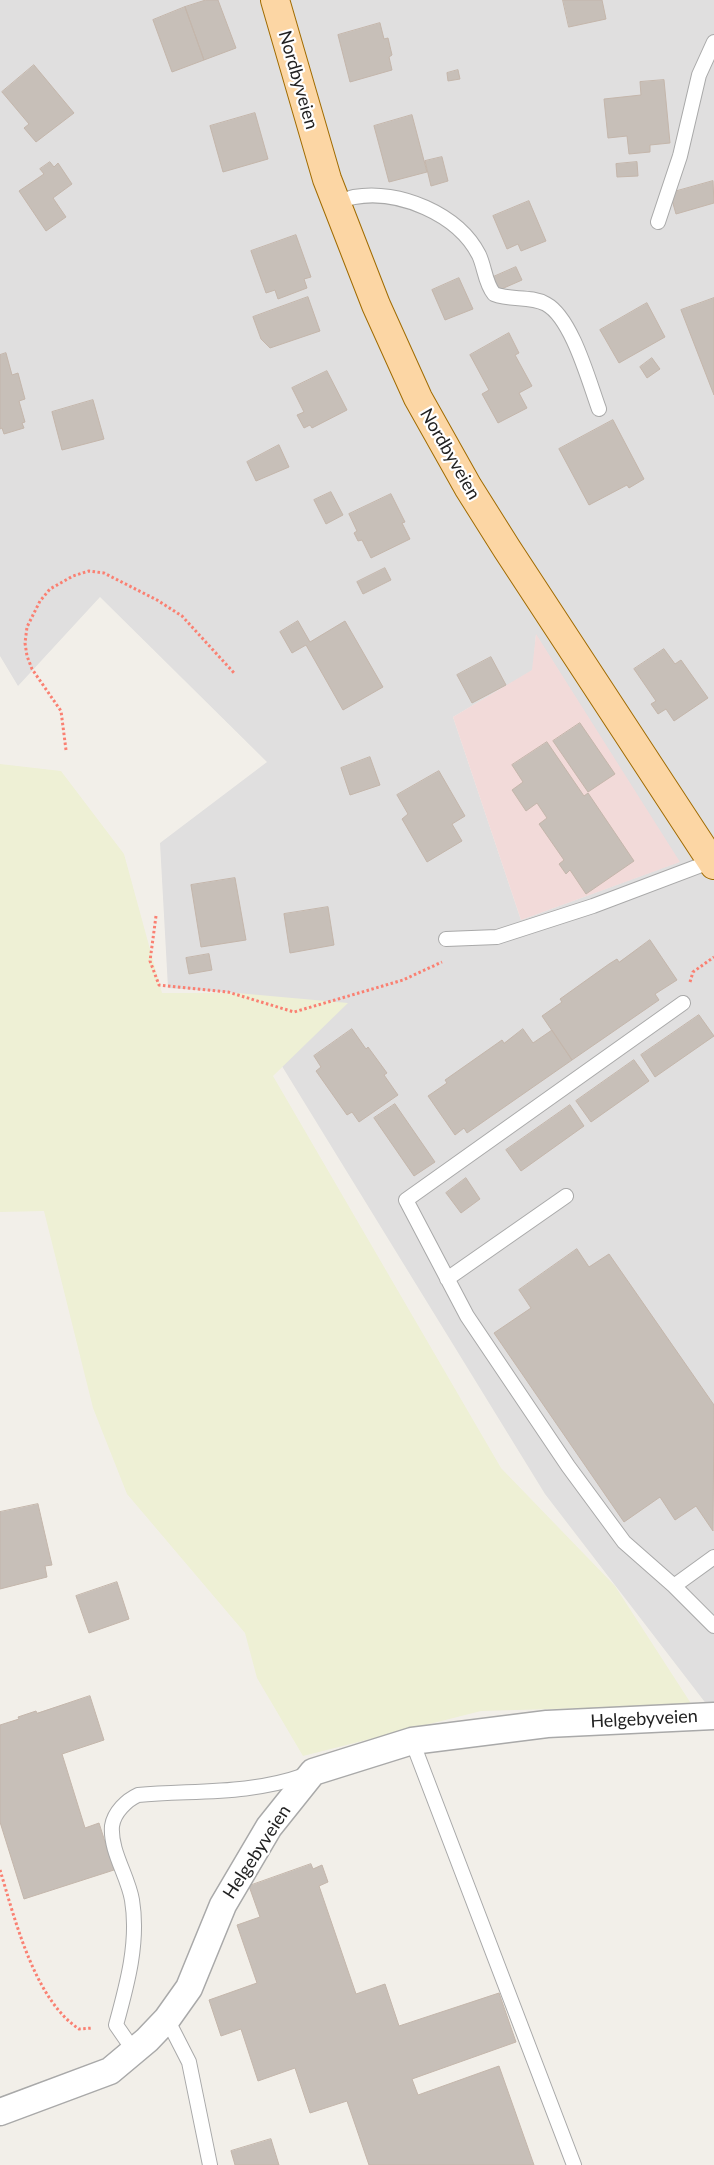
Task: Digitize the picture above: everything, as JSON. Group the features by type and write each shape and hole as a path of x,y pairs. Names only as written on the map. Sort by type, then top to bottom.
{"main road":[{"name":"Nordbyveien","path":"274,0 337,205 403,367 418,398 458,471 507,550 713,863"}],"street":[{"name":"Helgebyveien","path":"0,2112 110,2070 134,2051 167,2019 189,1988 223,1905 269,1827 313,1772 412,1741 547,1724 714,1716"}],"lane":[{"path":"658,222 680,156 699,75 714,42"},
{"path":"337,205 353,197 384,196 416,204 447,220 462,232 479,256 488,284 494,294 504,298 531,299 547,304 555,312 573,336 600,409"},
{"path":"446,939 497,937 593,906 713,863"},
{"path":"683,1004 406,1200 477,1332 568,1466 624,1542 674,1586 714,1626"},
{"path":"448,1279 566,1196"},
{"path":"674,1586 714,1557"},
{"path":"412,1741 574,2165"},
{"path":"134,2051 116,2025 129,1976 133,1911 132,1899 112,1836 112,1824 116,1815 128,1799 138,1794 229,1792 286,1782 313,1772"},
{"path":"167,2019 189,2062 210,2165"}],"path":[{"path":"66,750 61,711 32,670 25,643 28,627 40,601 50,589 73,576 89,571 104,573 157,600 182,616 234,674"},
{"path":"156,916 150,961 159,985 228,992 294,1012 402,980 445,960"},
{"path":"683,1004 692,972 714,957"},
{"path":"0,1870 23,1942 40,1981 58,2010 78,2029 116,2025"}],"shaded area":[{"path":"0,0 714,0 714,1714 545,1494 237,993 168,988 160,843 267,762 100,597 18,686 0,656","holes":["536,635 679,862 521,920 453,717 533,670"]},
{"path":"536,634 680,862 521,920 453,717 532,670"}],"green space":[{"path":"0,764 61,771 124,854 162,993 237,993 348,1003 273,1076 501,1468 615,1586 692,1705 481,1711 303,1756 257,1678 245,1633 127,1494 93,1408 44,1211 0,1212"}],"building":[{"path":"206,0 218,0 236,48 204,60 185,7"},
{"path":"563,0 602,0 606,19 569,27"},
{"path":"185,7 204,60 172,72 153,20"},
{"path":"380,23 384,39 388,38 392,55 389,57 392,70 350,82 338,35"},
{"path":"34,65 74,113 36,142 24,128 29,124 2,92"},
{"path":"458,70 460,79 448,81 447,73"},
{"path":"664,80 670,143 650,145 650,152 629,154 627,136 608,138 604,99 641,95 640,82"},
{"path":"255,113 268,159 223,172 210,126"},
{"path":"412,115 427,172 389,182 374,126"},
{"path":"442,157 448,181 431,186 425,161"},
{"path":"50,162 54,167 58,163 72,184 53,198 66,217 46,231 19,191 44,174 40,169"},
{"path":"637,162 638,176 617,177 616,164"},
{"path":"713,181 714,203 676,214 670,193"},
{"path":"529,201 546,241 521,251 518,244 507,249 493,216"},
{"path":"296,235 311,277 304,279 307,288 278,299 275,290 266,293 251,251"},
{"path":"516,267 522,280 497,291 491,278"},
{"path":"459,278 473,309 445,320 432,290"},
{"path":"308,297 320,331 270,348 261,339 253,317"},
{"path":"714,298 714,395 681,310"},
{"path":"647,303 665,337 619,363 600,330"},
{"path":"509,333 519,353 515,355 532,386 519,393 527,408 498,423 482,394 489,390 470,355"},
{"path":"6,353 12,375 18,373 25,399 19,401 25,422 22,423 24,428 4,434 2,428 0,429 0,355"},
{"path":"652,358 660,369 647,378 640,367"},
{"path":"327,371 347,410 312,428 310,425 304,428 297,415 304,412 292,388"},
{"path":"93,400 104,439 62,450 52,412"},
{"path":"613,420 644,479 629,488 627,485 589,505 559,449"},
{"path":"279,445 289,467 256,481 247,462"},
{"path":"331,492 343,515 326,524 314,500"},
{"path":"391,494 405,522 402,523 410,539 371,558 362,540 358,541 354,533 357,531 349,514"},
{"path":"385,568 391,580 363,594 357,582"},
{"path":"298,621 310,642 345,621 383,687 343,710 306,645 292,653 280,632"},
{"path":"664,649 675,664 681,660 708,698 674,721 666,709 658,714 651,704 656,701 634,669"},
{"path":"491,657 506,685 472,703 457,675"},
{"path":"580,723 615,774 588,792 553,741"},
{"path":"547,742 584,796 588,793 634,861 586,894 570,870 566,874 559,864 564,860 539,824 547,818 537,803 526,811 512,790 523,782 512,765"},
{"path":"370,757 380,785 350,795 341,768"},
{"path":"439,771 465,816 452,824 462,841 427,862 402,819 408,814 397,795"},
{"path":"235,878 246,940 201,947 191,885"},
{"path":"328,907 334,945 290,953 284,914"},
{"path":"650,940 677,980 655,994 659,1000 572,1060 542,1016 562,1002 560,999 609,964 617,959 619,962"},
{"path":"209,954 212,970 189,974 186,958"},
{"path":"699,1015 714,1036 655,1077 641,1055"},
{"path":"352,1029 387,1073 384,1075 398,1095 359,1122 352,1112 347,1115 316,1071 321,1067 314,1056"},
{"path":"523,1029 533,1043 552,1030 572,1060 467,1133 464,1128 455,1135 428,1096 447,1083 445,1080 502,1040 504,1043"},
{"path":"634,1060 649,1081 591,1122 576,1101"},
{"path":"395,1104 435,1162 414,1176 374,1118"},
{"path":"570,1105 584,1126 521,1171 506,1150"},
{"path":"466,1178 480,1199 461,1213 446,1193"},
{"path":"577,1249 589,1267 609,1254 714,1405 713,1531 696,1506 675,1520 660,1497 624,1522 494,1333 531,1308 519,1290"},
{"path":"38,1504 52,1565 45,1566 47,1577 0,1589 0,1512"},
{"path":"117,1582 129,1619 89,1633 76,1596"},
{"path":"90,1696 104,1740 62,1754 85,1828 99,1823 114,1870 24,1899 0,1822 0,1725 36,1711 37,1713"},
{"path":"311,1864 313,1869 322,1865 328,1882 319,1886 356,1994 385,1984 399,2026 499,1993 516,2042 412,2079 418,2095 499,2066 534,2165 369,2165 347,2101 310,2113 295,2068 258,2081 241,2029 221,2036 209,2000 257,1983 237,1925 260,1917 249,1886"},
{"path":"271,2139 279,2165 235,2165 231,2151"}]}
